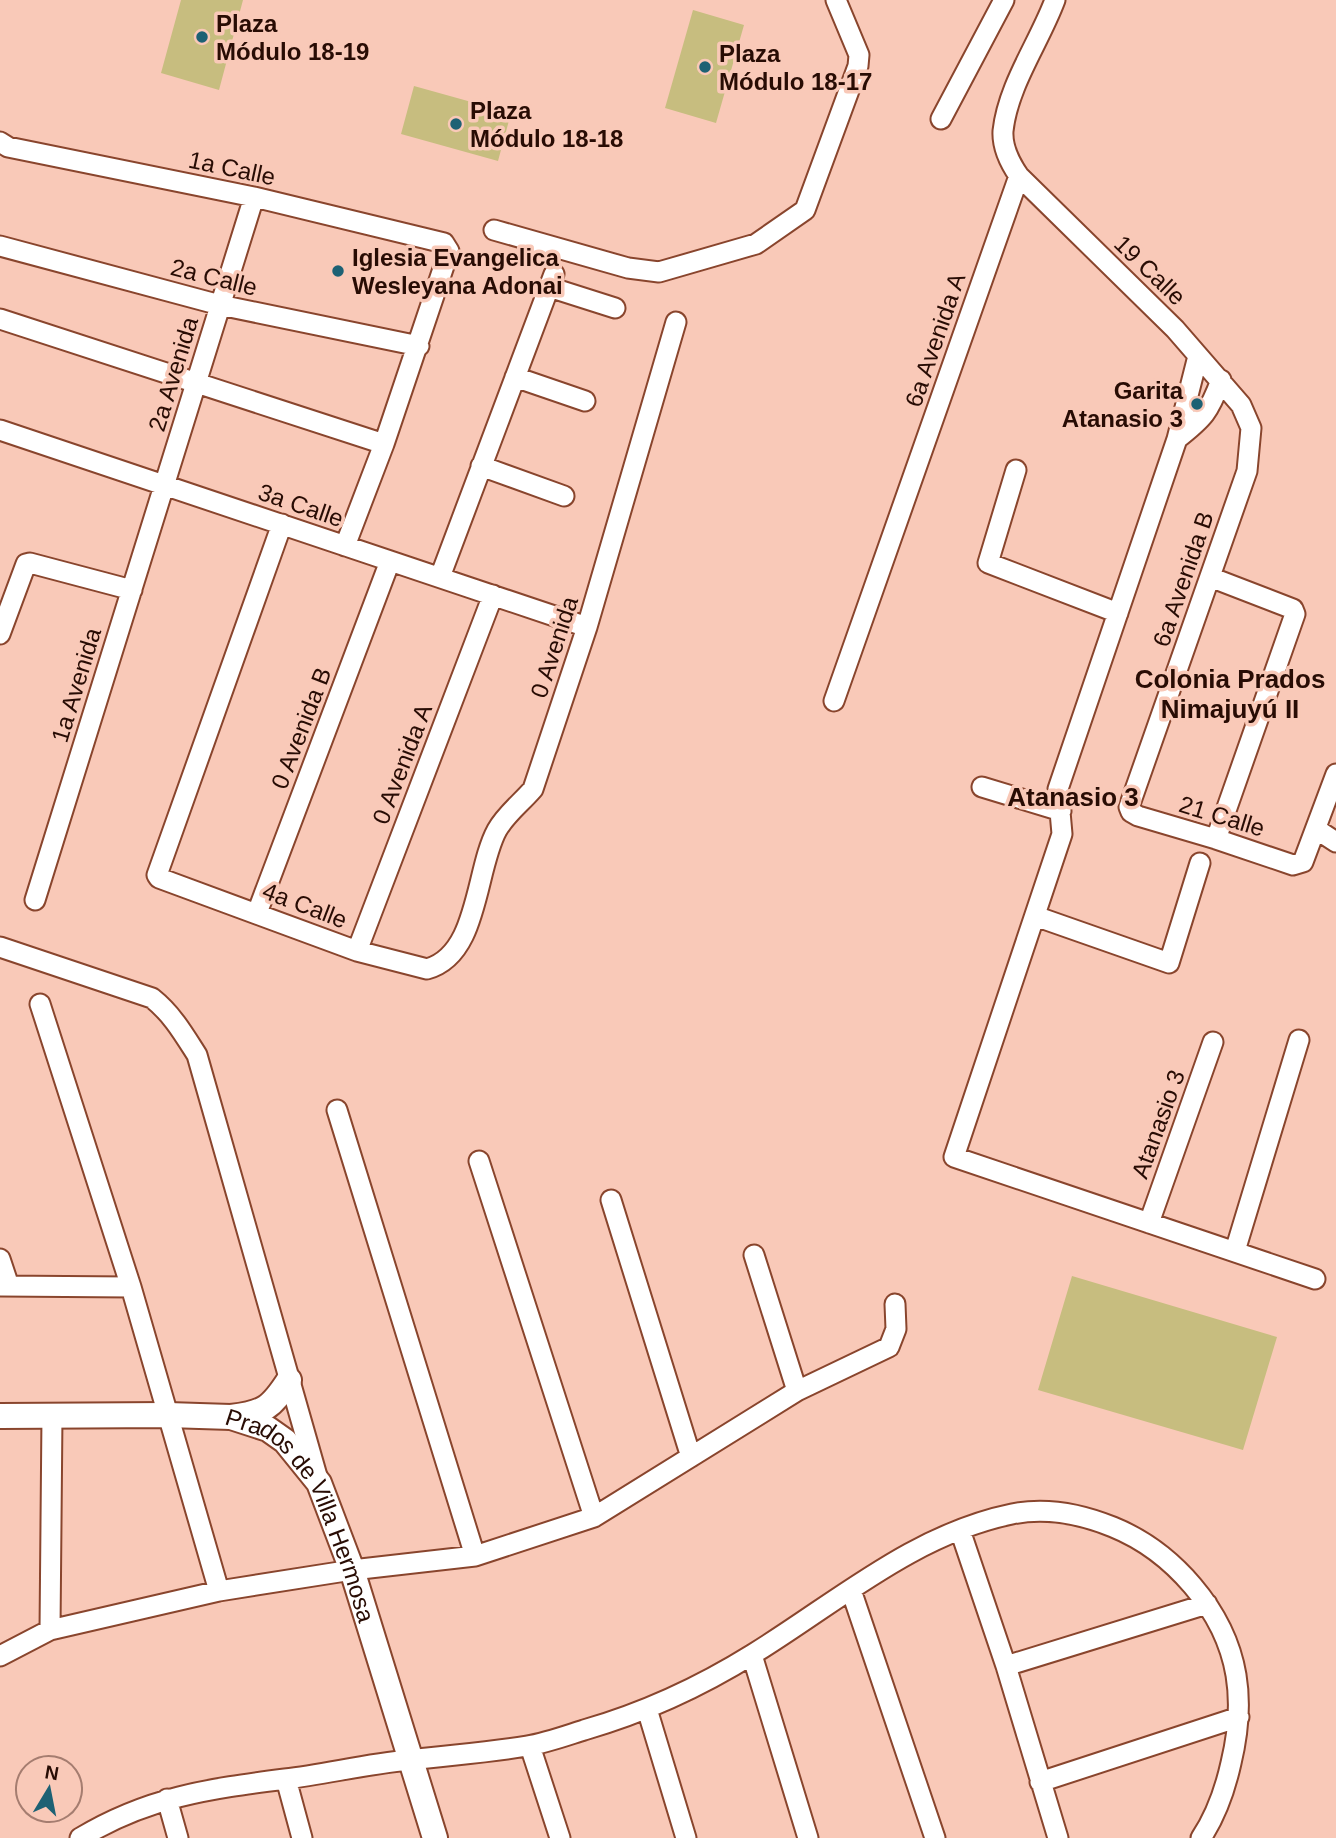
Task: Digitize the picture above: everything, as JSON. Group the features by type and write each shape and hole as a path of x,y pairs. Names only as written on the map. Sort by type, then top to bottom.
{"main road":[{"path":"231,1418 264,1410 276,1400 289,1380"},
{"name":"Prados de Villa Hermosa","path":"0,1416 168,1415 231,1418 268,1429 285,1441 319,1483 352,1570 435,1838"}],"street":[{"path":"494,230 628,268 659,272 756,244 805,210 859,66 859,55 836,0"},
{"path":"941,119 1004,0"},
{"path":"1019,176 1008,162 1003,134 1010,101 1055,0"},
{"name":"1a Calle","path":"0,142 8,147 254,197 444,243 449,251 419,346"},
{"name":"19 Calle","path":"1019,176 1175,329 1241,405"},
{"name":"6a Avenida A","path":"834,701 1019,176"},
{"name":"2a Avenida","path":"164,485 254,197"},
{"name":"2a Calle","path":"0,246 220,305 419,346"},
{"path":"440,578 551,280 615,308"},
{"path":"0,319 384,444"},
{"name":"0 Avenida","path":"438,965 462,943 498,829 514,807 533,789 587,627 676,322"},
{"path":"345,545 419,346"},
{"path":"1198,356 1177,439 1058,789 1062,834 954,1157 1315,1279"},
{"path":"515,377 585,401"},
{"path":"1177,439 1201,420 1212,404 1221,380"},
{"name":"6a Avenida B","path":"1129,807 1247,471 1251,428 1241,405"},
{"name":"3a Calle","path":"0,430 587,627"},
{"path":"481,466 564,496"},
{"path":"1016,470 988,563 1118,613"},
{"name":"1a Avenida","path":"36,900 164,485"},
{"name":"4a Calle","path":"282,524 157,875 358,951 427,969 438,965"},
{"name":"0 Avenida B","path":"257,913 390,561"},
{"path":"0,634 3,613 24,567 30,563 132,590"},
{"path":"1210,577 1293,609 1295,614 1216,839"},
{"name":"0 Avenida A","path":"358,951 493,595"},
{"path":"1336,774 1316,829 1336,842"},
{"path":"982,788 1061,811"},
{"name":"21 Calle","path":"1129,807 1131,812 1138,816 1293,865 1303,862 1316,829"},
{"path":"1035,916 1169,963 1200,863"},
{"path":"0,947 152,999 178,1024 197,1055 319,1483"},
{"path":"40,1004 131,1287 219,1591"},
{"path":"1235,1251 1298,1040"},
{"name":"Atanasio 3","path":"1149,1223 1213,1042"},
{"path":"337,1110 475,1556"},
{"path":"479,1161 594,1517"},
{"path":"611,1199 691,1457"},
{"path":"754,1255 797,1391"},
{"path":"0,1259 4,1286 131,1287"},
{"path":"0,1656 50,1630 219,1591 352,1570 475,1556 594,1517 797,1391 889,1347 896,1329 895,1304"},
{"path":"50,1630 52,1415"},
{"path":"80,1838 123,1815 167,1798 409,1759 530,1746 587,1730 647,1709 706,1681 752,1655 912,1550 985,1521 1026,1511 1049,1511 1101,1522 1148,1544 1182,1574 1207,1604 1223,1636 1235,1671 1239,1717 1236,1744 1220,1805 1201,1838"},
{"path":"960,1530 1006,1667 1058,1838"},
{"path":"851,1590 935,1838"},
{"path":"1006,1667 1207,1604"},
{"path":"752,1655 808,1838"},
{"path":"647,1709 686,1838"},
{"path":"1040,1782 1239,1717"},
{"path":"530,1746 560,1838"},
{"path":"286,1779 302,1838"},
{"path":"167,1798 178,1838"}],"shaded area":[{"name":"Plaza Módulo 18-19","path":"181,0 243,0 219,90 161,73"},
{"name":"Plaza Módulo 18-17","path":"693,10 744,25 716,123 665,108"},
{"name":"Plaza Módulo 18-18","path":"414,86 511,113 498,161 401,134"},
{"path":"1072,1276 1277,1337 1243,1450 1038,1390"}],"place":[{"name":"Plaza Módulo 18-19","path":"202,37"},
{"name":"Plaza Módulo 18-17","path":"705,67"},
{"name":"Plaza Módulo 18-18","path":"456,124"},
{"name":"Iglesia Evangelica Wesleyana Adonai","path":"338,271"},
{"name":"Garita Atanasio 3","path":"1197,404"}],"district":[{"name":"Colonia Prados Nimajuyú II","path":"1230,694"},
{"name":"Atanasio 3","path":"1073,797"}]}
